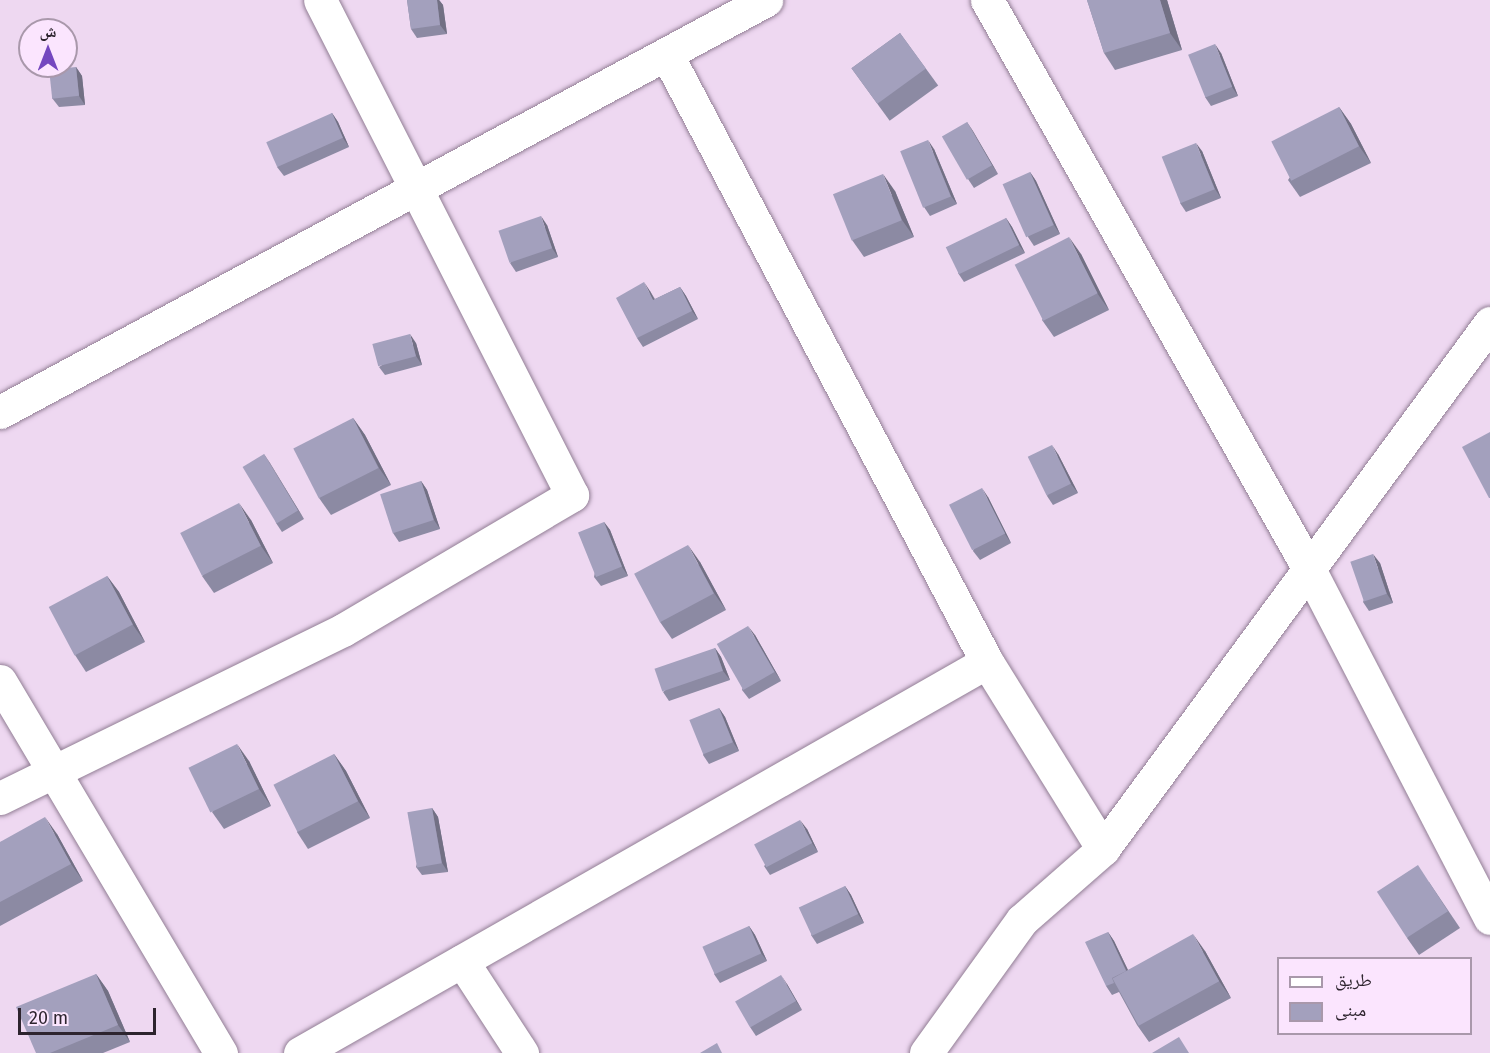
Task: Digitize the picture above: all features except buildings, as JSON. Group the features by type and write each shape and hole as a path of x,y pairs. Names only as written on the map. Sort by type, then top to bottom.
{"street":[{"path":"0,798 343,630 572,495 320,0"},
{"path":"0,412 667,55 765,0"},
{"path":"987,0 1309,569 1490,918"},
{"path":"667,55 987,662 1102,849"},
{"path":"926,1053 1022,920 1102,849 1490,323"},
{"path":"300,1053 987,662"},
{"path":"0,681 221,1053"},
{"path":"462,961 522,1053"}]}
